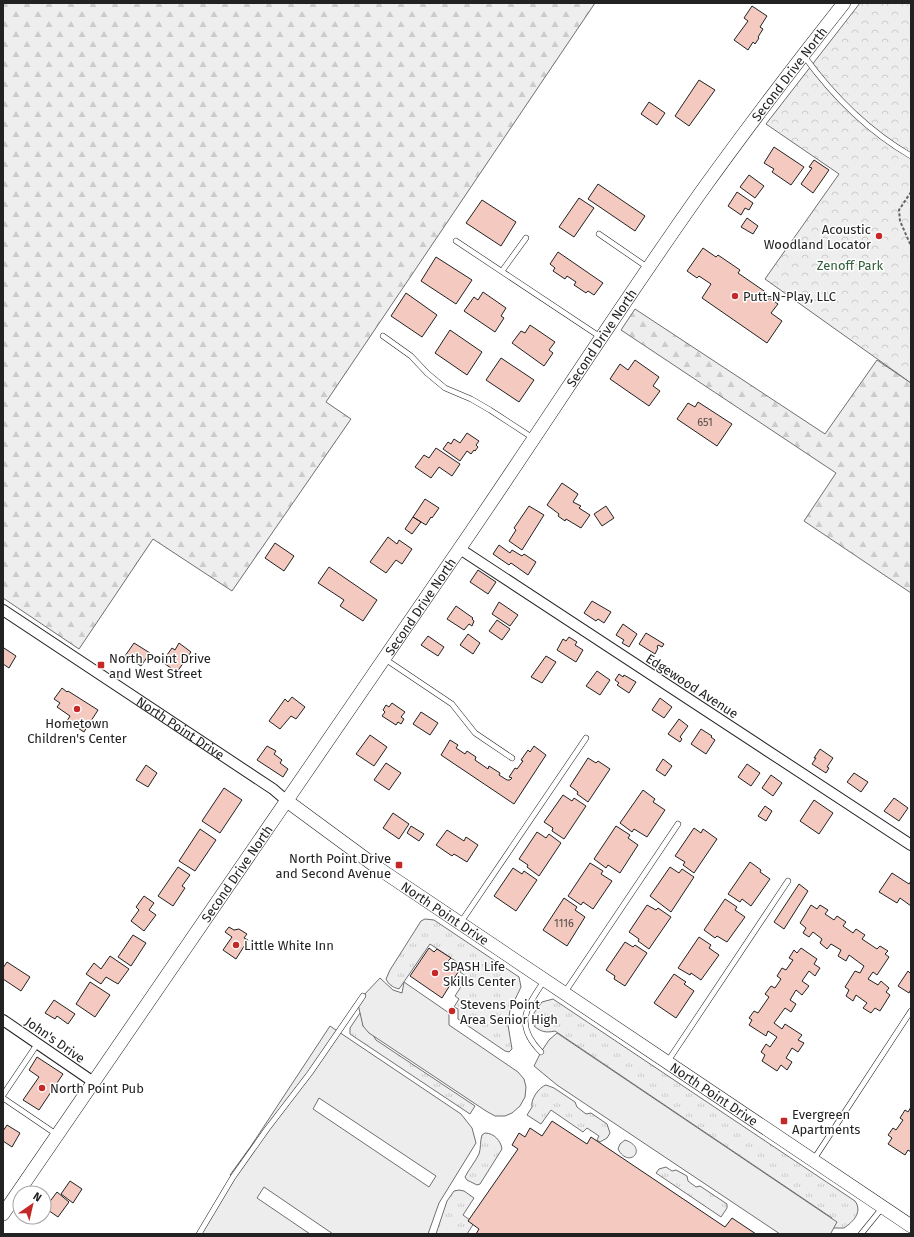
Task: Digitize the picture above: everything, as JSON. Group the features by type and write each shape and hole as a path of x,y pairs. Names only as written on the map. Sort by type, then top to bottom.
{"street":[{"name":"Second Drive North","path":"3,1214 92,1081 460,549 648,267 777,89 844,3"},
{"name":"Edgewood Avenue","path":"460,549 911,845"},
{"name":"North Point Drive","path":"3,610 266,784 378,868 911,1226"},
{"name":"John's Drive","path":"3,1020 92,1081"}],"lane":[{"path":"803,56 822,81 855,115 895,147 911,156"},
{"path":"599,234 648,267"},
{"path":"502,272 526,238"},
{"path":"456,241 602,338"},
{"path":"383,336 411,356 427,373 445,388 471,399 534,439"},
{"path":"384,659 452,704 475,733 512,758"},
{"path":"461,923 586,738"},
{"path":"564,993 678,824"},
{"path":"667,1062 788,881"},
{"path":"541,1052 532,1043 527,1035 525,1019 532,999 544,980"},
{"path":"199,1234 233,1176 310,1073 363,996"},
{"path":"813,1160 911,1012"},
{"path":"38,1044 3,1097 56,1135"},
{"path":"861,1234 883,1207"}],"path":[{"path":"911,192 899,210 900,220 911,246"}],"green space":[{"path":"3,3 595,3 326,402 351,419 232,591 153,539 79,649 3,598"},
{"name":"Zenoff Park","path":"860,3 911,3 911,383 765,279 839,174 766,124"},
{"path":"635,309 825,434 877,360 911,383 911,593 804,521 836,473 621,330"},
{"path":"425,919 434,920 519,977 521,987 510,1010 508,1025 512,1049 509,1052 505,1051 458,1019 458,1009 454,1007 459,999 455,996 467,977 460,972 463,966 430,944 399,989 391,986 387,981 386,979 390,970 421,921"},
{"path":"553,999 855,1201 858,1209 854,1220 844,1228 832,1228 832,1218 555,1031 544,1032 534,1026 534,1013 542,1002"},
{"path":"360,1013 376,1040 475,1106 470,1114 350,1034 350,1028"},
{"path":"546,1085 554,1088 575,1102 577,1107 586,1114 591,1113 607,1124 610,1133 607,1138 600,1142 597,1140 599,1136 587,1128 583,1132 551,1110 541,1124 527,1115 532,1107 532,1101 536,1094 543,1086"},
{"path":"485,1133 491,1134 496,1138 502,1149 480,1184 477,1185 467,1180 465,1177 479,1154 482,1135"},
{"path":"625,1140 636,1148 635,1155 627,1158 622,1155 618,1149 620,1144"},
{"path":"666,1167 672,1171 676,1170 687,1176 688,1181 696,1187 700,1186 727,1204 727,1208 721,1217 656,1173 659,1169"},
{"path":"454,1191 464,1191 474,1198 463,1215 474,1223 467,1234 436,1234 447,1201"}],"shaded area":[{"path":"380,978 393,990 402,993 404,982 449,1013 449,1025 518,1072 524,1079 526,1087 525,1097 520,1106 512,1113 505,1116 495,1116 369,1033 363,1026 358,1004 363,996"},
{"path":"330,1026 461,1114 472,1128 476,1143 439,1203 428,1234 333,1234 264,1187 257,1198 310,1234 199,1234 233,1176 230,1175 251,1146","holes":["319,1098 436,1176 429,1187 313,1109"]},
{"path":"557,1033 837,1222 831,1233 780,1234 557,1085 534,1066 549,1040"}],"building":[{"path":"752,6 767,16 760,27 763,29 758,37 759,38 755,44 753,42 748,50 734,40 748,21 744,18"},
{"path":"699,80 715,90 689,126 675,116"},
{"path":"649,102 665,113 657,125 641,114"},
{"path":"774,147 804,167 791,185 772,172 774,169 764,163"},
{"path":"814,160 829,170 813,193 801,184 812,168 809,167"},
{"path":"749,175 764,186 755,198 740,187"},
{"path":"598,184 645,216 635,231 588,199"},
{"path":"737,192 753,203 749,210 745,208 741,215 728,206"},
{"path":"579,198 594,208 574,237 559,227"},
{"path":"482,200 516,222 501,246 466,223"},
{"path":"747,218 758,226 753,234 741,227"},
{"name":"Putt-N-Play, LLC","path":"703,248 716,257 718,255 740,270 738,273 767,293 763,299 767,302 769,298 778,304 771,313 782,321 767,343 702,298 711,284 699,276 697,278 687,271"},
{"path":"558,252 603,283 594,295 588,291 586,293 574,285 576,282 567,276 565,279 553,271 555,268 550,264"},
{"path":"436,257 472,280 456,304 421,281"},
{"path":"483,292 506,308 501,316 504,318 495,332 464,311 474,297 478,300"},
{"path":"406,293 437,315 422,337 391,316"},
{"path":"530,325 555,342 549,350 553,353 544,366 512,343 521,331 525,333"},
{"path":"450,330 482,352 467,375 435,353"},
{"path":"501,358 534,380 519,402 486,380"},
{"path":"635,360 659,377 653,386 660,391 649,406 610,379 620,364 628,370"},
{"path":"698,402 732,424 717,446 677,419 688,403 695,407"},
{"path":"467,433 479,441 476,445 478,447 471,454 467,451 460,461 443,449 448,442 451,444 454,439 460,443"},
{"path":"436,448 460,464 452,476 439,467 431,478 415,467 424,455 429,458"},
{"path":"562,483 578,494 573,502 581,506 579,508 590,515 581,528 566,519 565,521 558,516 559,514 547,505"},
{"path":"425,499 439,508 426,525 413,517"},
{"path":"529,506 544,515 522,550 509,541 516,530 514,528"},
{"path":"606,506 614,518 602,526 594,514"},
{"path":"413,517 421,522 412,534 405,529"},
{"path":"388,537 397,544 399,540 412,549 402,564 396,560 386,573 370,562"},
{"path":"275,543 294,556 284,571 265,558"},
{"path":"499,545 510,553 512,550 522,556 524,554 536,562 528,575 511,563 509,565 493,554"},
{"path":"329,567 377,600 363,621 340,606 344,600 318,583"},
{"path":"478,570 496,582 488,594 470,582"},
{"path":"592,601 611,612 604,623 598,619 596,621 584,613"},
{"path":"499,602 518,615 510,626 492,614"},
{"path":"456,606 473,618 472,619 474,621 472,626 469,624 464,630 447,619"},
{"path":"497,620 510,629 502,640 489,631"},
{"path":"623,624 637,634 629,647 622,643 624,640 616,635"},
{"path":"646,633 664,644 662,647 658,645 655,654 639,644"},
{"path":"468,634 480,643 473,654 460,645"},
{"path":"428,636 444,647 438,656 421,645"},
{"path":"569,637 577,642 575,645 583,650 576,662 557,650 563,639 566,641"},
{"path":"134,643 150,653 141,666 125,656"},
{"path":"179,643 191,652 177,672 162,662 172,648 175,650"},
{"path":"4,648 16,656 9,668 3,664"},
{"path":"546,656 556,662 542,683 531,677"},
{"path":"597,671 610,680 600,695 586,686"},
{"path":"619,674 623,677 624,675 636,682 629,693 617,685 619,683 615,680"},
{"name":"Hometown Children's Center","path":"62,688 98,710 84,732 67,721 70,716 57,707 60,703 54,699"},
{"path":"292,697 305,707 296,719 291,716 280,729 269,721 285,699 288,702"},
{"path":"660,698 672,707 664,718 652,710"},
{"path":"392,703 405,712 401,717 404,719 401,724 398,722 396,725 382,716 385,712 383,710 386,705 389,707"},
{"path":"421,712 438,723 430,735 413,724"},
{"path":"679,719 688,726 680,737 682,739 680,742 668,734"},
{"path":"701,729 712,736 711,737 715,740 706,754 691,744"},
{"path":"370,735 387,747 374,766 356,754"},
{"path":"450,740 458,745 456,748 465,754 467,751 476,757 475,760 488,769 489,766 500,773 499,775 507,780 512,778 509,777 515,768 517,769 528,750 530,752 534,746 546,755 514,804 441,755"},
{"path":"267,746 276,751 274,754 282,760 280,763 288,769 283,777 257,760"},
{"path":"820,749 833,758 827,767 829,768 826,773 812,764"},
{"path":"588,758 596,763 598,761 610,769 588,802 577,794 578,792 570,786"},
{"path":"663,759 672,766 665,776 656,770"},
{"path":"386,763 401,773 389,790 374,780"},
{"path":"747,764 760,773 751,786 738,777"},
{"path":"146,765 157,773 148,787 136,780"},
{"path":"854,773 868,782 861,792 847,782"},
{"path":"771,775 782,783 773,796 762,788"},
{"path":"224,788 242,800 220,833 202,821"},
{"path":"643,790 655,799 653,802 665,810 647,837 634,829 632,832 620,823"},
{"path":"563,795 572,801 574,798 586,806 564,839 552,831 553,828 544,822"},
{"path":"894,798 908,808 899,821 884,811"},
{"path":"814,800 833,813 819,834 800,821"},
{"path":"765,806 772,811 766,821 758,816"},
{"path":"393,813 409,824 399,839 383,828"},
{"path":"411,826 424,834 419,841 407,833"},
{"path":"616,826 630,835 628,838 638,845 620,873 608,865 606,868 594,859"},
{"path":"694,828 701,833 703,829 717,839 694,873 683,865 685,862 675,856"},
{"path":"200,829 216,840 195,871 179,861"},
{"path":"447,830 464,841 466,837 478,845 467,862 454,854 452,856 436,845"},
{"path":"537,832 546,838 549,834 561,843 539,876 527,867 528,865 519,859"},
{"path":"750,862 770,879 751,906 742,899 740,902 728,894"},
{"path":"590,863 603,871 601,874 612,881 593,909 583,902 581,905 568,896"},
{"path":"178,867 190,875 182,886 185,888 173,906 158,896"},
{"path":"670,867 679,873 682,869 694,877 671,912 650,896"},
{"path":"513,868 522,874 524,871 537,880 516,911 494,896"},
{"path":"892,873 909,884 911,881 911,906 900,898 897,903 879,892"},
{"path":"799,884 808,891 784,929 774,922"},
{"path":"144,896 154,903 149,910 156,915 144,931 131,921 139,910 136,907"},
{"path":"564,898 577,907 575,910 585,917 567,946 543,930"},
{"path":"725,899 737,907 735,910 745,917 727,942 717,936 715,938 704,930"},
{"path":"647,905 656,910 658,908 671,917 649,949 629,932"},
{"path":"811,905 817,909 820,905 828,910 825,914 834,920 837,916 846,922 843,926 853,933 856,929 865,935 862,939 877,949 880,946 888,951 885,954 889,957 877,975 873,972 868,979 878,985 881,981 889,988 886,992 890,995 880,1011 875,1008 871,1013 863,1008 867,1003 856,995 853,1001 846,996 849,990 845,987 855,971 860,973 864,966 849,955 846,961 838,956 841,950 831,944 827,949 820,943 822,939 813,932 809,937 803,933 806,928 800,923"},
{"name":"Little White Inn","path":"229,927 234,930 239,929 247,934 244,938 248,940 236,959 223,950 232,937 225,932"},
{"path":"133,935 146,943 131,966 118,957"},
{"path":"699,937 711,945 709,948 719,955 701,980 691,973 690,975 678,968"},
{"path":"625,942 633,947 635,945 647,953 625,986 614,979 615,976 606,970"},
{"name":"SPASH Life Skills Center","path":"429,948 434,952 437,949 451,958 448,961 460,969 442,998 410,976"},
{"path":"801,948 817,959 814,964 820,968 815,976 809,971 802,981 809,986 802,995 796,990 790,1000 796,1004 791,1012 785,1008 774,1023 782,1029 785,1024 802,1035 798,1040 804,1043 798,1052 792,1048 786,1058 792,1062 787,1070 781,1065 777,1071 762,1061 765,1055 761,1052 766,1044 770,1047 777,1037 768,1031 766,1036 749,1025 752,1020 749,1018 754,1011 758,1013 769,997 765,994 771,986 775,988 781,979 777,976 782,968 786,970 793,960 789,958 794,950 797,953"},
{"path":"110,956 129,969 118,984 106,977 101,984 86,974 94,963 101,969"},
{"path":"7,962 30,977 21,991 3,979 3,968"},
{"path":"908,971 911,974 911,989 909,993 898,986"},
{"path":"674,974 686,982 684,984 694,991 676,1018 654,1003"},
{"path":"90,982 110,995 95,1017 76,1004"},
{"path":"54,1000 75,1014 68,1024 57,1016 55,1019 45,1013"},
{"name":"North Point Pub","path":"37,1057 63,1074 39,1110 23,1100 39,1077 29,1070"},
{"path":"911,1107 911,1152 908,1150 905,1155 888,1144 892,1138 888,1135 893,1128 896,1130 903,1120 900,1118 905,1110 908,1112"},
{"path":"552,1121 587,1144 591,1137 725,1227 732,1218 756,1234 476,1234 479,1229 468,1221 518,1149 512,1145 519,1133 525,1137 530,1128 542,1136"},
{"path":"7,1125 20,1133 12,1147 3,1141 3,1131"},
{"path":"70,1181 82,1189 73,1203 61,1194"},
{"path":"57,1192 69,1202 58,1217 52,1213 52,1199"}],"place":[{"name":"Acoustic Woodland Locator","path":"879,236"},
{"name":"Putt-N-Play, LLC","path":"735,296"},
{"name":"North Point Drive and West Street","path":"101,665"},
{"name":"Hometown Children's Center","path":"77,709"},
{"name":"North Point Drive and Second Avenue","path":"399,865"},
{"name":"Little White Inn","path":"236,945"},
{"name":"SPASH Life Skills Center","path":"435,973"},
{"name":"Stevens Point Area Senior High","path":"452,1011"},
{"name":"North Point Pub","path":"42,1088"},
{"name":"Evergreen Apartments","path":"784,1121"}]}
